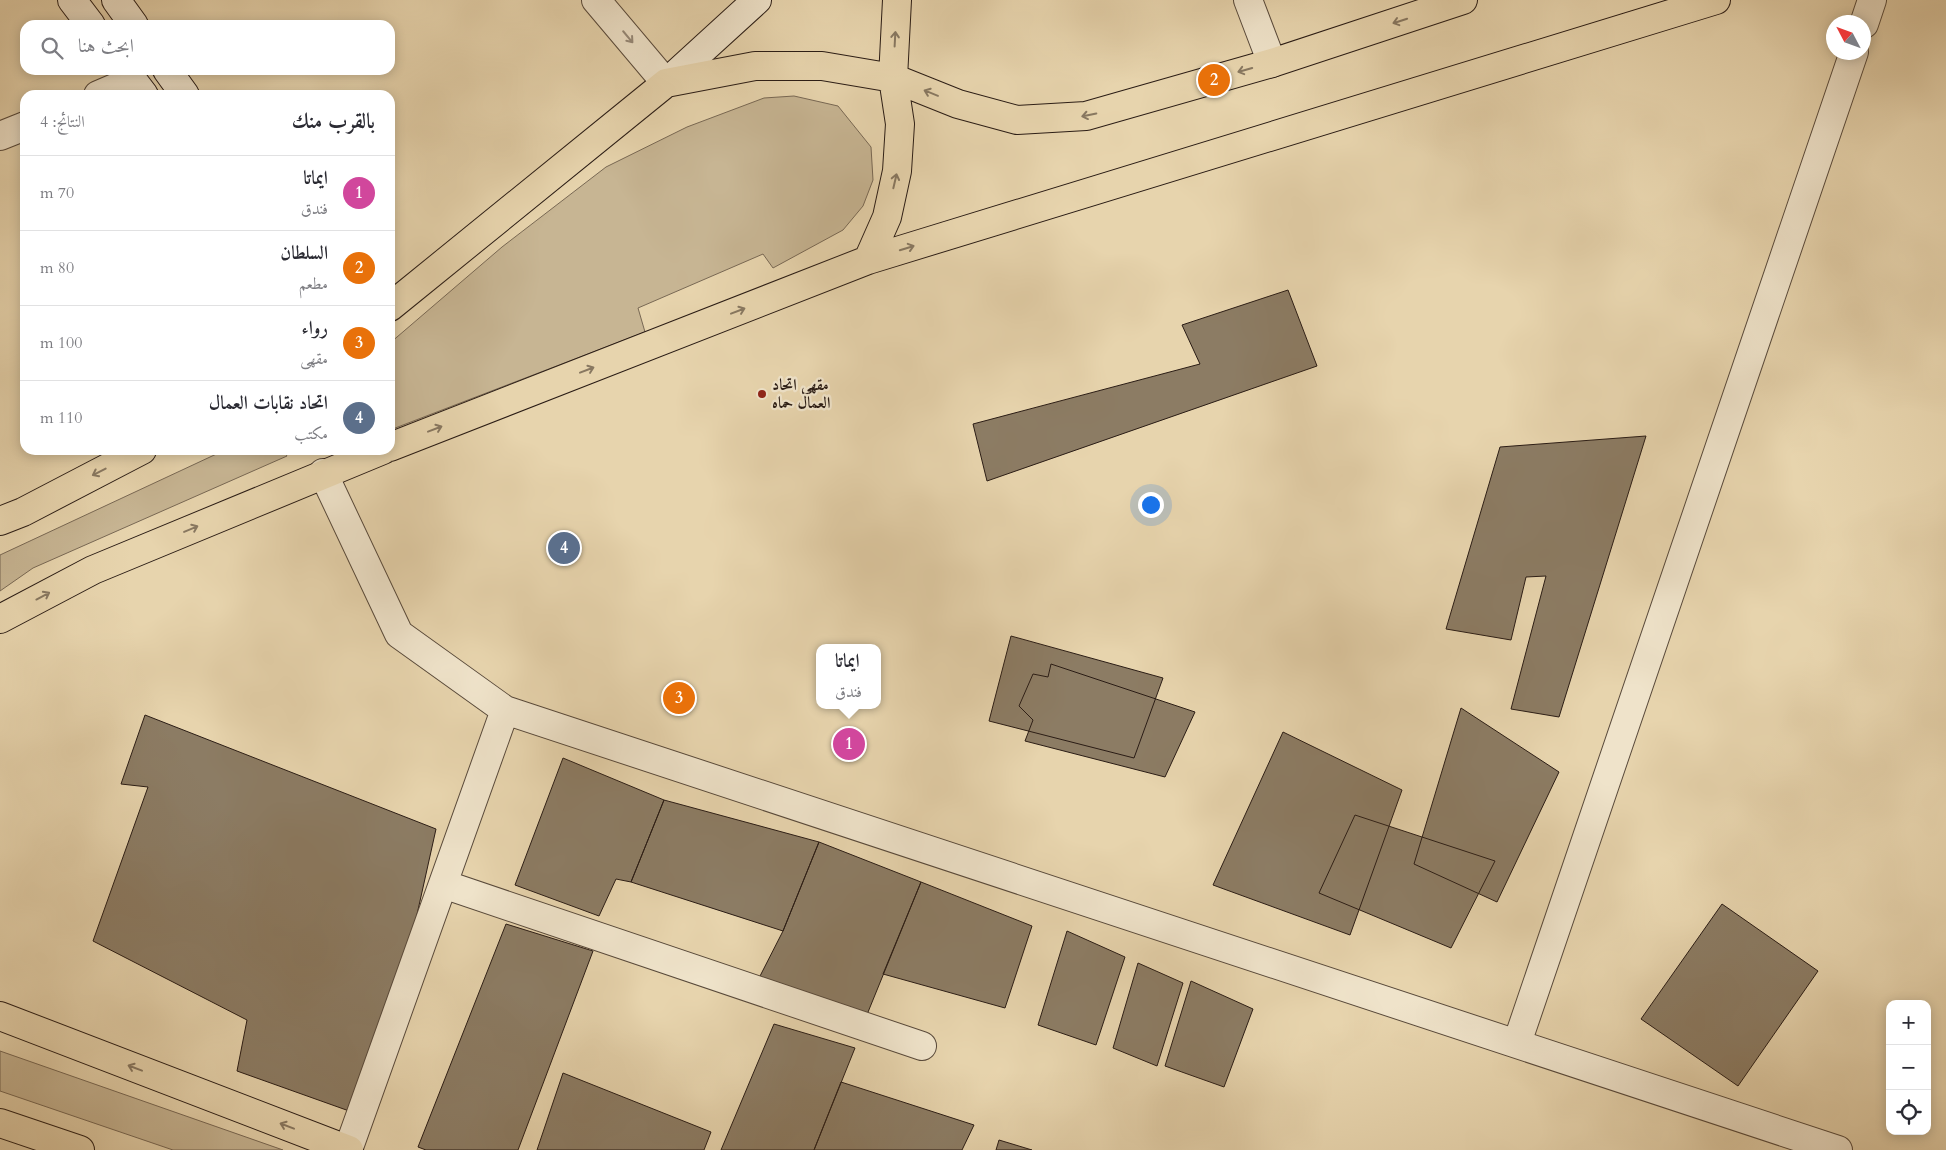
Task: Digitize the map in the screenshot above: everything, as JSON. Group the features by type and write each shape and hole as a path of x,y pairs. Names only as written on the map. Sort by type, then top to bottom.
{"main road":[{"path":"868,260 887,217 897,171 900,124 893,78 897,0"},
{"path":"395,303 666,82 755,66 822,66 893,78 958,104 1017,120 1086,116 1272,62 1463,0"},
{"path":"395,445 868,260 1716,0"},
{"path":"0,521 23,512 132,455"},
{"path":"0,619 93,570 370,455"},
{"path":"0,1016 349,1150"},
{"path":"0,1123 80,1150"}],"street":[{"path":"72,0 87,20"},
{"path":"116,0 130,20"},
{"path":"596,0 666,82 757,0"},
{"path":"1248,0 1272,62"},
{"path":"1867,15 1872,0"},
{"path":"1517,1043 1851,60"},
{"path":"171,75 181,90"},
{"path":"112,90 134,82"},
{"path":"0,136 20,128"},
{"path":"323,474 399,634 505,710 1838,1150"},
{"path":"349,1150 505,710"},
{"path":"443,884 922,1046"}],"shaded area":[{"path":"794,96 838,106 871,147 873,180 863,206 843,230 773,268 763,254 638,308 645,332 395,428 395,339 502,247 606,167 687,127 764,98"},
{"path":"214,455 287,456 33,568 0,591 0,555"},
{"path":"0,1051 283,1150 173,1150 0,1091"}],"building":[{"path":"1288,290 1317,366 987,481 973,424 1200,364 1182,325"},
{"path":"1646,436 1559,717 1511,709 1546,576 1526,577 1511,640 1446,629 1500,447"},
{"path":"1011,636 1163,678 1134,758 989,721"},
{"path":"1051,664 1195,712 1165,777 1025,741 1033,720 1019,706 1033,674 1048,677"},
{"path":"1461,708 1559,772 1497,902 1414,864"},
{"path":"145,715 436,829 412,937 352,1112 237,1071 247,1020 93,941 148,787 121,784"},
{"path":"1283,732 1402,790 1350,935 1213,885"},
{"path":"563,758 664,800 631,882 616,879 599,916 515,885"},
{"path":"664,800 819,842 783,931 631,882"},
{"path":"1355,815 1495,861 1451,948 1319,893"},
{"path":"819,842 921,882 866,1017 758,980 783,931"},
{"path":"921,882 1032,926 1005,1008 883,974"},
{"path":"1722,904 1818,971 1738,1086 1641,1019"},
{"path":"506,924 593,951 518,1150 426,1150 418,1147"},
{"path":"1067,931 1125,957 1096,1045 1038,1025"},
{"path":"1138,963 1183,983 1157,1066 1113,1048"},
{"path":"1191,981 1253,1009 1224,1087 1165,1066"},
{"path":"774,1024 855,1048 814,1150 721,1150"},
{"path":"563,1073 711,1132 704,1150 537,1150"},
{"path":"841,1082 974,1125 962,1150 814,1150"},
{"path":"999,1140 1032,1150 996,1150"}],"place":[{"name":"السلطان","path":"1214,80"},
{"name":"مقهى اتحاد العمال حماه","path":"762,394"},
{"name":"اتحاد نقابات العمال","path":"564,548"},
{"name":"رواء","path":"679,698"},
{"name":"ايماتا","path":"849,744"}]}
